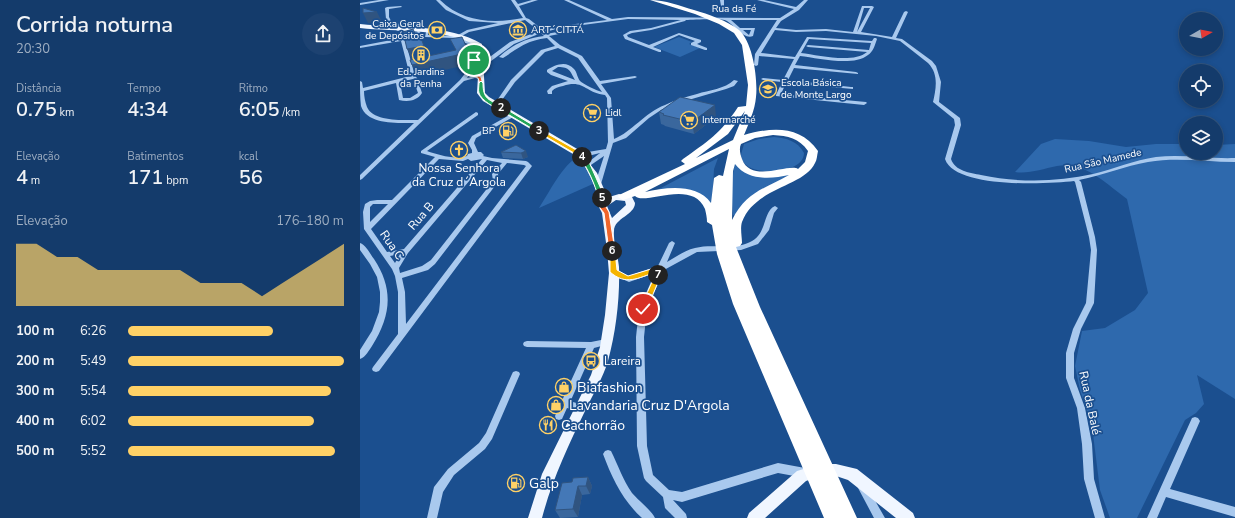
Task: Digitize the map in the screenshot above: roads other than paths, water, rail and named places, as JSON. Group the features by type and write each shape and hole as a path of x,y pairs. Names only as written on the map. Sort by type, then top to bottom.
{"highway":[{"path":"649,0 707,19 728,30 742,47 748,85 734,155 728,171 726,199 726,263 743,310 831,496 848,518"},
{"path":"649,0 712,19 730,28 742,38 748,54 752,96 750,108 722,168 717,199 735,260 753,307 831,496 833,518"},
{"path":"650,185 721,136 736,120 741,109 744,108"},
{"path":"627,198 634,193 745,138 757,134 782,133 805,141 813,152 811,162 799,174 758,194 741,212 736,223 727,235"},
{"path":"627,198 747,141 759,137 778,136 794,139 805,148 807,157 805,162 795,170 776,175 755,173 746,169 740,164 734,155"},
{"path":"627,198 668,190 683,191 694,194 707,204 713,218 714,232 727,235"}],"main road":[{"path":"360,26 459,36 476,41 480,45 477,69 481,93 486,99 576,152 588,165 599,188 605,209 614,272 612,303 606,342 597,374 552,466 540,497 535,518"},
{"path":"599,188 627,198"},
{"path":"605,209 610,199 627,198"},
{"path":"608,230 613,222 628,209 627,198"},
{"path":"605,209 612,214 624,212"},
{"path":"754,518 802,476 820,470 831,470 852,474 901,514"}],"street":[{"path":"360,4 384,0"},
{"path":"438,0 447,9 470,20 507,23"},
{"path":"513,0 525,19 558,46 580,57 606,94 610,103 611,142 599,188"},
{"path":"516,6 536,0"},
{"path":"566,0 611,20"},
{"path":"722,0 723,6"},
{"path":"759,0 798,9"},
{"path":"768,2 773,0"},
{"path":"756,65 757,54 773,29 782,19 798,9 806,0"},
{"path":"398,30 403,26 392,23 387,20 386,17 387,8 400,7"},
{"path":"864,7 872,7 857,33 859,23 858,20 864,7"},
{"path":"894,37 906,12"},
{"path":"477,69 488,67 524,42 560,27 611,20 648,18"},
{"path":"360,178 462,82 512,43 545,34 648,18"},
{"name":"Rua da Fé","path":"648,18 782,19"},
{"path":"659,51 626,38 625,35 631,32 651,29 683,20 685,18"},
{"path":"726,18 740,29"},
{"path":"459,36 468,31 525,19"},
{"name":"Rua São Mamede","path":"773,29 796,31 826,30 857,33 894,37 906,43 934,66 939,82 936,102 957,118 958,125 948,159 949,164 952,168 992,180 1015,183 1048,182 1076,178 1156,159 1235,160"},
{"path":"360,47 403,39 419,32"},
{"path":"427,32 426,36 453,37 470,42 474,51 474,61 477,69"},
{"path":"649,47 679,34 699,42 693,44 704,48"},
{"path":"757,54 843,58 861,57 870,51 876,35"},
{"path":"864,103 778,95 797,56 808,38 874,42"},
{"path":"398,82 401,99 410,100 420,93 415,78 413,77 403,39"},
{"path":"828,57 835,39"},
{"path":"500,98 513,81 543,51 558,46"},
{"path":"808,46 870,51"},
{"path":"576,81 572,70 568,66 556,66 549,71 553,74 576,81 596,92 606,94"},
{"path":"792,66 856,73"},
{"path":"598,83 636,76"},
{"path":"361,90 398,82 413,77"},
{"path":"763,79 851,88"},
{"path":"550,93 554,87 576,81"},
{"path":"611,142 620,140 643,119 659,108 724,88 732,85 736,81"},
{"path":"360,82 365,108 371,115 388,121 419,122"},
{"path":"376,369 529,166 526,163 480,156 463,159 438,157 423,152 476,114"},
{"path":"480,156 471,143 474,137 480,132 515,117"},
{"path":"576,152 588,154 608,150"},
{"path":"588,165 608,150"},
{"name":"Rua B","path":"395,268 406,251 480,156"},
{"name":"Rua C","path":"402,334 403,302 399,276 367,229 438,157"},
{"path":"588,165 595,164 606,159"},
{"path":"399,276 425,268 433,262 496,181 495,174 506,161"},
{"path":"360,174 368,169"},
{"name":"Rua da Balé","path":"1076,178 1092,237 1094,250 1090,303 1077,329 1070,352 1070,378 1081,408 1087,444 1090,479 1100,518"},
{"path":"367,229 365,208 368,204 374,201 394,202"},
{"path":"614,272 629,279 661,268 696,250 741,248 756,242 766,230 771,213 775,208"},
{"path":"672,243 643,309 640,337 642,446 649,478 667,494 682,497 778,468 809,474"},
{"path":"360,245 377,269 382,282 385,297 377,327 360,356"},
{"path":"385,255 406,251"},
{"path":"527,344 591,345 606,342"},
{"path":"559,416 591,345"},
{"path":"432,518 438,490 451,472 482,446 489,436 516,374"},
{"path":"566,401 570,405 580,408"},
{"path":"1152,518 1195,421"},
{"path":"608,454 622,487 640,509 650,518"},
{"path":"852,474 862,486 880,518"},
{"path":"1164,492 1235,512"},
{"path":"667,494 669,504 682,518"},
{"path":"884,518 885,511 901,514"}],"place":[{"name":"Caixa Geral de Depósitos","path":"437,30"},
{"name":"ART´CITTÁ","path":"518,30"},
{"name":"Ed. Jardins da Penha","path":"421,55"},
{"name":"Escola Básica de Monte Largo","path":"768,89"},
{"name":"Lidl","path":"592,113"},
{"name":"Intermarché","path":"689,120"},
{"name":"BP","path":"508,131"},
{"name":"Nossa Senhora da Cruz d´Argola","path":"459,150"},
{"name":"Lareira","path":"591,361"},
{"name":"Biafashion","path":"564,387"},
{"name":"Lavandaria Cruz D'Argola","path":"556,405"},
{"name":"Cachorrão","path":"548,425"},
{"name":"Galp","path":"516,483"}]}
